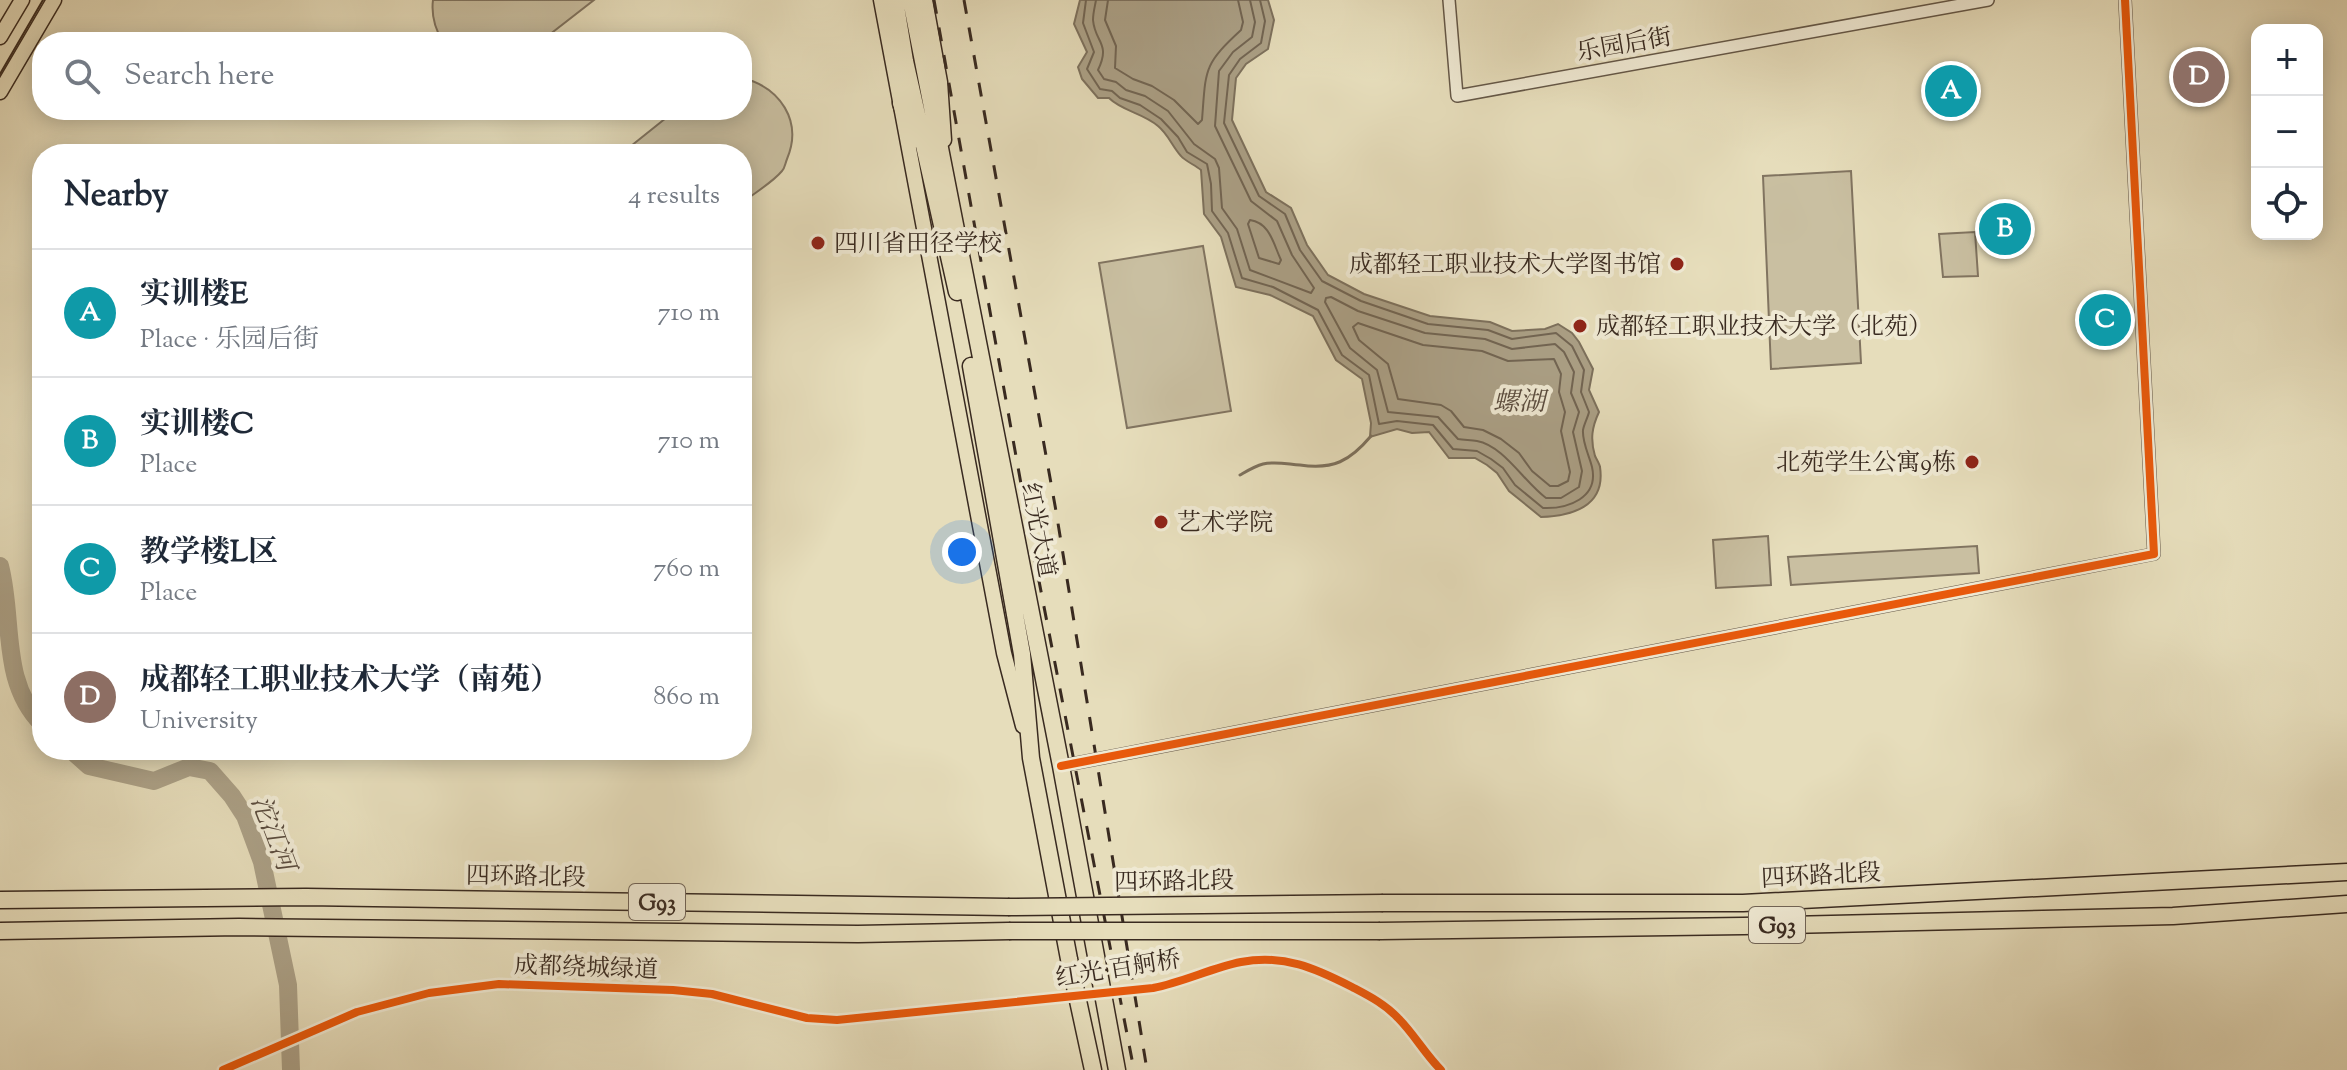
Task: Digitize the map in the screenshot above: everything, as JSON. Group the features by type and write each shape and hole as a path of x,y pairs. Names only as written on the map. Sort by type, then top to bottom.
{"highway":[{"name":"红光大道","path":"895,0 905,61 963,317 1022,654 1031,758 1093,1070"},
{"name":"红光大道","path":"911,0 1061,766 1117,1070"},
{"path":"901,103 941,224"},
{"name":"四环路北段","path":"0,900 306,897 1008,907 1743,903 2347,872"},
{"name":"四环路北段","path":"0,931 239,927 858,934 1380,931 2173,916 2347,904"}],"main road":[{"path":"0,37 22,0"},
{"path":"35,32 54,0"},
{"path":"881,0 1004,653 1031,758"},
{"path":"925,0 940,82 949,197"},
{"path":"0,92 32,37"}],"street":[{"name":"乐园后街","path":"1449,0 1457,96 1988,0"},
{"path":"1061,766 2154,554 2125,0"}],"shaded area":[{"path":"433,0 594,0 553,32 438,32"},
{"path":"752,82 767,89 785,108 792,132 783,170 752,196 752,144 634,144 664,120 752,120"},
{"path":"1851,171 1861,363 1771,369 1763,176"},
{"path":"1975,232 1978,276 1943,277 1939,234"},
{"path":"1203,246 1231,411 1127,428 1099,263"},
{"path":"1768,536 1771,585 1716,588 1713,540"},
{"path":"1977,546 1979,573 1791,585 1788,557"}],"water":[{"name":"螺湖","path":"1080,0 1268,0 1274,20 1268,49 1246,64 1236,78 1232,120 1266,192 1291,208 1307,245 1328,275 1364,294 1430,316 1490,322 1512,331 1545,329 1558,324 1572,333 1593,369 1589,390 1599,412 1592,439 1600,466 1600,481 1598,492 1592,500 1574,511 1541,517 1509,491 1497,473 1487,465 1475,458 1449,458 1429,432 1412,433 1397,429 1370,437 1371,423 1362,379 1336,360 1313,316 1270,295 1236,287 1221,237 1204,214 1201,170 1183,158 1158,126 1109,98 1098,98 1082,79 1078,67 1087,52 1074,24"}],"waterway":[{"path":"1240,475 1268,463 1331,465 1356,452 1371,436"},
{"name":"沱江河","path":"0,566 14,670 32,711"},
{"name":"沱江河","path":"82,760 89,766 154,781 189,767 210,771 232,796 245,816 262,862 288,985 291,1070"}],"tram line":[{"path":"0,74 43,0"}],"railway":[{"path":"934,0 1032,545 1134,1070"},
{"path":"964,0 1056,511 1147,1070"}],"cycle path":[{"path":"1061,766 2154,554 2125,0"},
{"name":"成都绕城绿道","path":"223,1070 357,1012 429,993 499,984 712,994 807,1018 837,1020 1153,988 1257,960 1299,964 1338,980 1376,1001 1404,1024 1441,1070"}],"place":[{"name":"成都轻工职业技术大学（南苑）","path":"2199,77"},
{"name":"实训楼E","path":"1951,91"},
{"name":"实训楼C","path":"2005,229"},
{"name":"四川省田径学校","path":"818,243"},
{"name":"成都轻工职业技术大学图书馆","path":"1677,264"},
{"name":"教学楼L区","path":"2105,320"},
{"name":"成都轻工职业技术大学（北苑）","path":"1580,326"},
{"name":"北苑学生公寓9栋","path":"1972,462"},
{"name":"艺术学院","path":"1161,522"}]}
